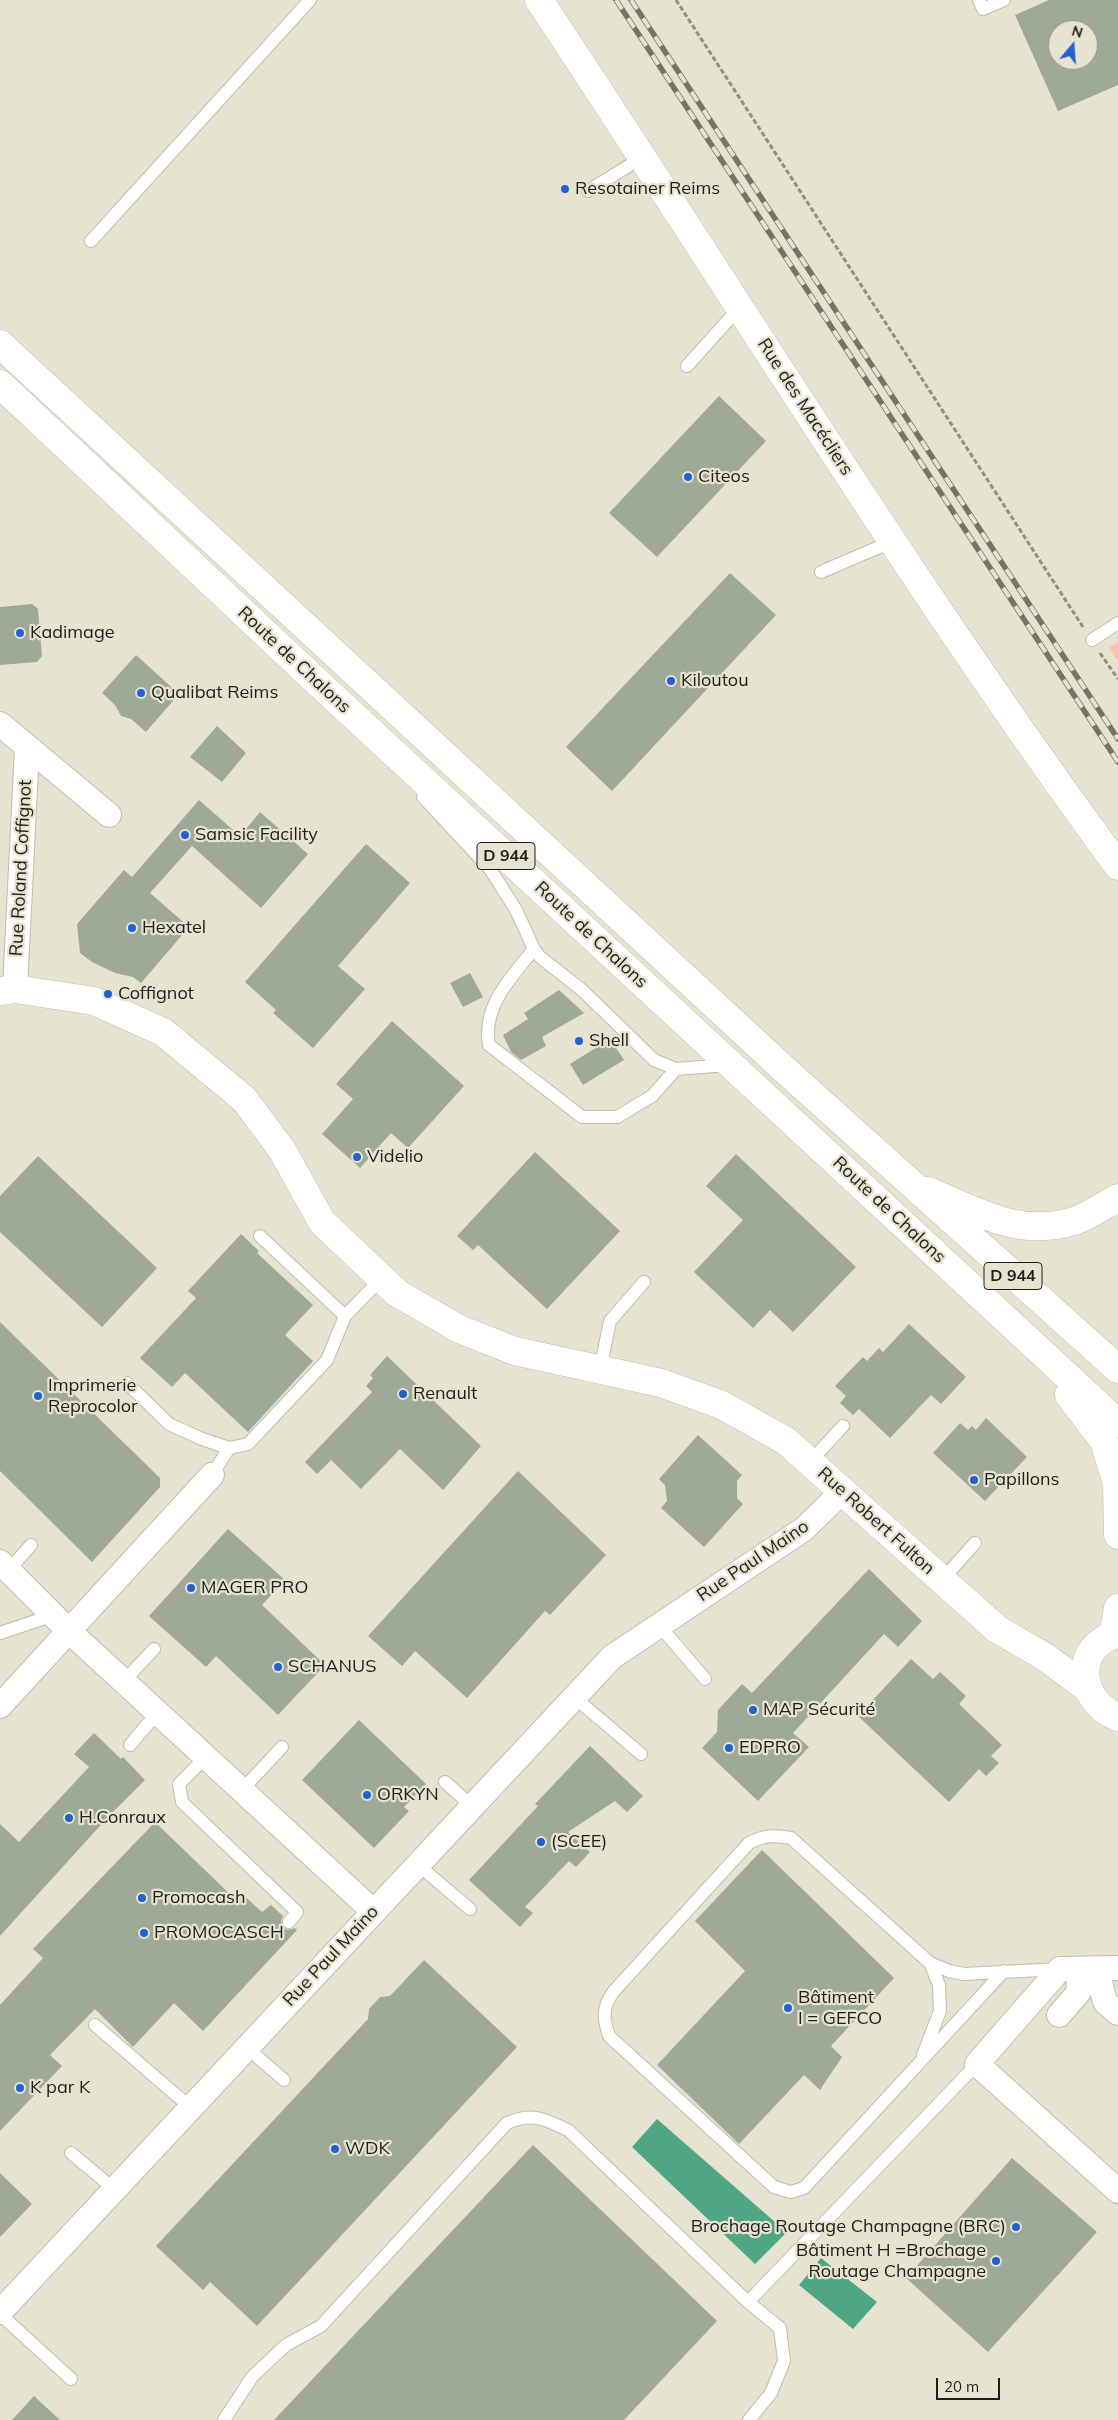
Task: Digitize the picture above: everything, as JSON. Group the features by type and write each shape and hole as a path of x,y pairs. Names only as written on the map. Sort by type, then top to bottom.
{"main road":[{"name":"Rue des Macécliers","path":"539,0 643,157 891,542 1118,866"},
{"name":"Route de Chalons","path":"0,344 199,530 908,1182 1118,1370"},
{"name":"Route de Chalons","path":"0,384 314,679 1118,1423"},
{"name":"Rue des Macécliers","path":"1077,810 1118,873"},
{"name":"Rue Robert Fulton","path":"7,990 94,1001 163,1032 244,1099 282,1150 322,1222 397,1293 459,1328 515,1351 661,1383 722,1405 786,1441 997,1629 1045,1657 1087,1688"},
{"path":"908,1182 1005,1224 1035,1227 1058,1225 1076,1220 1118,1198"},
{"path":"1014,1325 1104,1441 1117,1483 1118,1535"},
{"path":"1118,1608 1109,1638 1086,1666 1087,1688 1098,1707 1118,1718"},
{"path":"1045,1657 1072,1654 1109,1638"}],"street":[{"name":"Rue Roland Coffignot","path":"0,724 109,815"},
{"name":"Rue Roland Coffignot","path":"7,990 27,748"},
{"path":"0,1706 62,1623 212,1475"},
{"name":"Rue Paul Maino","path":"0,2313 190,2107 612,1657 804,1530 843,1491"},
{"path":"4,1566 124,1681 373,1911"},
{"path":"1093,1969 1118,1994"},
{"path":"1093,1969 1105,2002 1118,2013"},
{"path":"1059,2015 1079,1992 1093,1969"},
{"path":"1093,1969 977,2064 1118,2192"}],"lane":[{"path":"91,241 310,0"},
{"path":"979,0 983,9 1004,0"},
{"path":"588,191 643,157"},
{"path":"687,366 740,307"},
{"path":"820,572 891,542"},
{"path":"1092,640 1118,623"},
{"path":"314,679 490,869 516,910 534,949 540,957 587,995 654,1060 676,1069 732,1065"},
{"path":"534,949 501,991 491,1011 487,1031 489,1045 582,1117 617,1117 652,1096 676,1069"},
{"path":"260,1236 345,1316"},
{"path":"127,1383 169,1424 202,1439 229,1448 248,1444 327,1360 345,1316 381,1278"},
{"path":"600,1370 610,1321 644,1282"},
{"name":"Rue Robert Fulton","path":"810,1462 843,1426"},
{"path":"212,1475 229,1448"},
{"name":"Rue Robert Fulton","path":"942,1580 975,1543"},
{"path":"4,1566 31,1545"},
{"path":"0,1633 62,1623"},
{"path":"659,1625 705,1680"},
{"path":"124,1681 154,1649"},
{"path":"574,1697 641,1754"},
{"path":"130,1745 158,1712"},
{"path":"242,1790 282,1747"},
{"path":"206,1757 179,1784 182,1802 297,1912 288,1922"},
{"path":"445,1782 472,1806"},
{"path":"1004,1971 804,2188 791,2192 774,2187 616,2043 609,2036 603,2018 606,2003 614,1991 750,1843 759,1838 774,1835 792,1838 930,1963 949,1971 964,1974 1004,1971 1093,1969"},
{"path":"417,1864 470,1909"},
{"path":"921,2061 940,2011 940,1985 930,1963"},
{"path":"95,2025 190,2107"},
{"path":"246,2047 284,2080"},
{"path":"748,2302 977,2064"},
{"path":"224,2420 252,2377 286,2344 321,2326 507,2123 519,2118 539,2117 568,2130 748,2302 780,2328 784,2361 771,2393 749,2420"},
{"path":"71,2153 114,2189"},
{"name":"Rue Paul Maino","path":"0,2313 72,2379"}],"path":[{"path":"676,0 1118,679"}],"shaded area":[{"path":"1118,642 1118,662 1109,648"},
{"path":"657,2119 783,2229 785,2234 755,2264 632,2147"},
{"path":"821,2258 877,2302 853,2329 799,2285"}],"building":[{"path":"1049,0 1118,0 1118,85 1058,111 1015,15"},
{"name":"Citeos","path":"719,396 766,441 657,557 609,513"},
{"name":"Kiloutou","path":"730,573 776,615 612,791 566,747"},
{"name":"Kadimage","path":"32,604 38,609 42,656 37,662 0,665 0,607"},
{"name":"Qualibat Reims","path":"136,655 179,694 146,732 131,719 121,716 115,705 102,693"},
{"name":"Samsic Facility","path":"217,726 246,753 222,782 190,757"},
{"path":"199,800 240,836 260,812 308,854 261,908 192,846 150,893 189,927 141,983 133,977 115,973 92,962 80,953 77,924 124,870 132,877"},
{"path":"366,844 410,883 338,966 365,989 313,1048 273,1013 276,1010 245,982"},
{"path":"470,973 483,997 463,1007 450,983"},
{"path":"559,990 584,1013 542,1037 546,1046 521,1060 511,1052 503,1035 528,1019 524,1013"},
{"path":"392,1021 464,1086 408,1148 391,1133 360,1168 322,1134 353,1099 336,1084"},
{"path":"610,1039 624,1060 583,1085 570,1064"},
{"path":"535,1152 620,1231 547,1309 478,1245 473,1250 457,1236"},
{"path":"736,1154 856,1267 793,1332 770,1310 753,1328 694,1272 743,1220 706,1186"},
{"path":"38,1156 157,1268 102,1327 0,1232 0,1196"},
{"path":"241,1234 259,1251 257,1253 313,1305 285,1335 313,1361 248,1432 185,1373 172,1387 140,1358 196,1298 188,1291"},
{"name":"Imprimerie Reprocolor","path":"0,1322 160,1478 160,1487 92,1562 0,1471"},
{"path":"909,1324 966,1377 941,1404 931,1395 890,1438 859,1409 853,1415 840,1403 846,1396 835,1386 863,1357 867,1361 879,1348 883,1352"},
{"path":"387,1356 481,1446 443,1490 400,1449 361,1489 331,1460 317,1474 305,1462 372,1392 366,1386 373,1378 370,1375"},
{"path":"986,1418 1027,1457 985,1501 933,1453 960,1423 968,1430 972,1426 976,1430"},
{"path":"698,1435 742,1475 737,1481 737,1498 743,1504 704,1547 661,1508 667,1501 665,1485 659,1479"},
{"path":"518,1471 606,1555 550,1615 545,1611 467,1698 415,1651 402,1666 368,1636"},
{"path":"228,1529 285,1580 262,1605 325,1665 278,1715 216,1656 206,1667 149,1616"},
{"path":"869,1569 922,1621 898,1647 884,1634 793,1733 809,1747 758,1801 702,1748 717,1732 718,1710 742,1684 752,1693"},
{"path":"911,1659 933,1679 940,1672 966,1696 959,1704 1002,1745 991,1756 999,1763 986,1776 979,1769 949,1802 858,1716"},
{"name":"ORKYN","path":"359,1720 426,1784 404,1807 409,1811 374,1848 302,1780"},
{"path":"94,1733 121,1759 123,1757 145,1780 108,1817 0,1936 0,1824 19,1842 89,1767 74,1754"},
{"name":"(SCEE)","path":"590,1746 643,1796 627,1812 615,1801 568,1832 590,1852 576,1867 569,1861 525,1907 533,1913 520,1927 469,1880 538,1806 535,1804"},
{"name":"PROMOCASCH","path":"155,1822 234,1898 240,1892 262,1912 271,1905 283,1916 281,1921 284,1928 288,1930 295,1928 297,1930 203,2031 174,2003 133,2047 95,2009 50,2055 62,2066 0,2131 0,2005 43,1958 33,1949"},
{"name":"Bâtiment I = GEFCO","path":"762,1850 894,1978 831,2046 842,2057 820,2090 804,2075 739,2144 657,2065 745,1971 695,1921"},
{"name":"WDK","path":"424,1960 517,2047 257,2326 210,2282 203,2290 156,2246 368,2019 369,2009 380,1997 390,1996"},
{"path":"533,2145 717,2321 624,2420 274,2420"},
{"name":"Bâtiment H =Brochage Routage Champagne","path":"1012,2158 1097,2232 988,2352 906,2278"},
{"path":"0,2173 32,2204 0,2237"},
{"path":"34,2396 60,2420 12,2420"}],"railway":[{"path":"616,0 1118,762"},
{"path":"631,0 1118,739"}],"place":[{"name":"Resotainer Reims","path":"565,189"},
{"name":"Citeos","path":"688,477"},
{"name":"Kadimage","path":"20,633"},
{"name":"Kiloutou","path":"671,681"},
{"name":"Qualibat Reims","path":"141,693"},
{"name":"Samsic Facility","path":"185,835"},
{"name":"Hexatel","path":"132,928"},
{"name":"Coffignot","path":"108,994"},
{"name":"Shell","path":"579,1041"},
{"name":"Videlio","path":"357,1157"},
{"name":"Renault","path":"403,1394"},
{"name":"Imprimerie Reprocolor","path":"38,1396"},
{"name":"Papillons","path":"974,1480"},
{"name":"MAGER PRO","path":"191,1588"},
{"name":"SCHANUS","path":"278,1667"},
{"name":"MAP Sécurité","path":"753,1710"},
{"name":"EDPRO","path":"729,1748"},
{"name":"ORKYN","path":"367,1795"},
{"name":"H.Conraux","path":"69,1818"},
{"name":"(SCEE)","path":"541,1842"},
{"name":"Promocash","path":"142,1898"},
{"name":"PROMOCASCH","path":"144,1933"},
{"name":"Bâtiment I = GEFCO","path":"788,2008"},
{"name":"K par K","path":"20,2088"},
{"name":"WDK","path":"335,2149"},
{"name":"Brochage Routage Champagne (BRC)","path":"1016,2227"},
{"name":"Bâtiment H =Brochage Routage Champagne","path":"996,2261"}]}
